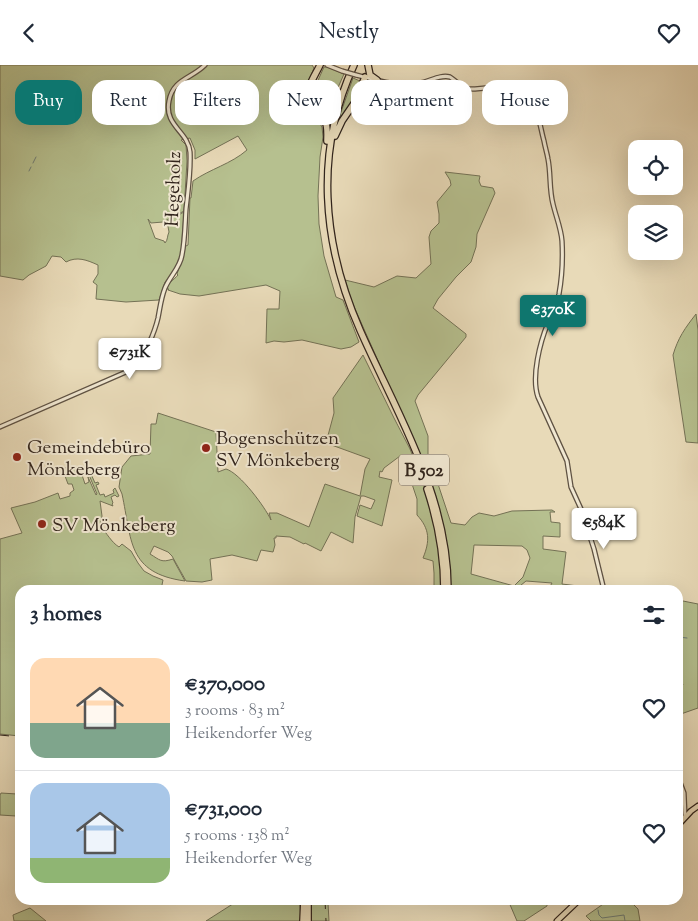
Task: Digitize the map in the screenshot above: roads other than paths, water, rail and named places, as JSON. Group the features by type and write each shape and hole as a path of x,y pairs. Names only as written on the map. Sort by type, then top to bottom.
{"highway":[{"name":"B 502","path":"341,91 353,65"},
{"name":"B 502","path":"353,65 336,117 330,147 327,181 333,250 349,304 370,357 410,435 432,491 444,538 448,585"},
{"name":"B 502","path":"330,147 338,129 355,102 361,77 368,65"},
{"name":"B 502","path":"368,65 370,75 377,80"},
{"name":"B 502","path":"315,80 319,66"},
{"name":"B 502","path":"319,66 312,82 309,96 325,122 327,129 323,192 325,219 336,275 346,305 406,438 428,492 440,538 444,585"},
{"name":"B 502","path":"327,141 331,125"},
{"path":"304,905 304,921"},
{"path":"308,905 308,921"}],"main road":[{"path":"683,819 698,806"},
{"path":"557,921 574,905"}],"street":[{"name":"Hegeholz","path":"0,427 126,372 136,365 147,346 157,321 164,291 178,267 182,255 189,179 190,151 185,138 170,119 169,99 177,84 196,73 205,65"},
{"path":"327,65 361,77 377,80"},
{"path":"430,80 448,77 452,80"},
{"path":"472,89 494,87 507,89 527,99 534,107 539,121 548,159 552,196 562,241 559,294 547,325 538,357 535,379 536,388 538,397 567,461 571,487 581,509 594,549 603,585"},
{"path":"683,790 685,817"}],"waterway":[{"path":"33,163 36,157"},
{"path":"29,171 31,167"},
{"path":"683,638 687,638"},
{"path":"598,910 602,918 624,915 625,921"}],"railway":[{"path":"0,735 15,736"},
{"path":"325,905 326,921"}],"place":[{"name":"Bogenschützen SV Mönkeberg","path":"206,448"},
{"name":"Gemeindebüro Mönkeberg","path":"17,457"},
{"name":"SV Mönkeberg","path":"42,524"}]}
